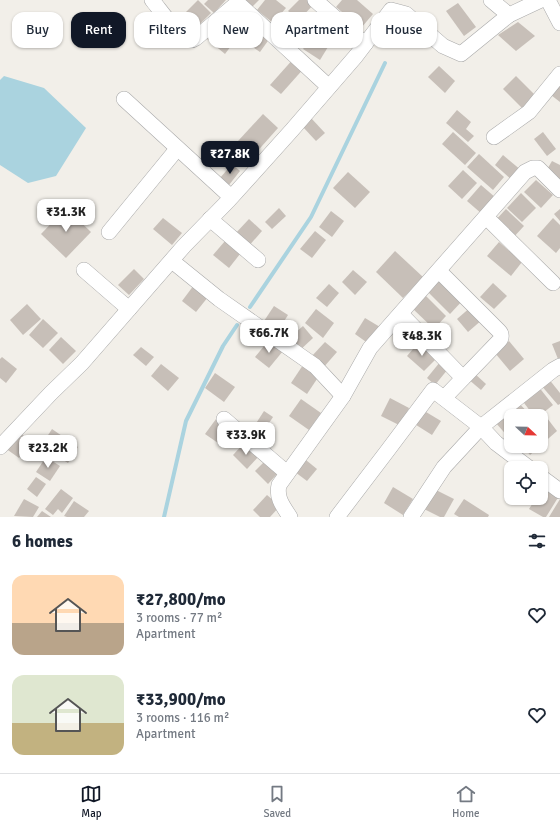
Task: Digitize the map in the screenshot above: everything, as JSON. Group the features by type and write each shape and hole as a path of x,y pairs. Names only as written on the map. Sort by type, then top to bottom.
{"street":[{"path":"152,0 184,37 192,40 234,5 241,6 329,87"},
{"path":"315,0 365,44"},
{"path":"492,0 509,15"},
{"path":"0,447 50,393 82,363 184,246 231,197 329,87 391,10 406,14 443,46 461,54 509,15 541,0"},
{"path":"548,0 560,23"},
{"path":"494,137 529,112 560,74"},
{"path":"124,99 231,197"},
{"path":"109,232 177,149"},
{"path":"290,517 279,499 277,492 279,485 343,396 370,348 528,170 538,168 560,190"},
{"path":"486,217 553,283"},
{"path":"210,219 258,260"},
{"path":"172,261 219,299 315,366 343,396"},
{"path":"84,270 129,309"},
{"path":"439,271 501,334 501,339 444,398"},
{"path":"401,314 463,378"},
{"path":"411,517 444,467 481,427 560,366"},
{"path":"337,517 432,390 481,427 496,443 520,461"},
{"path":"224,419 287,473"},
{"path":"548,482 560,491"}],"water":[{"path":"4,76 44,88 86,128 56,176 28,183 0,165 0,80"}],"building":[{"path":"198,0 210,12 208,12 208,16 200,24 200,12 186,12"},
{"path":"208,0 226,0 215,12 213,12 204,4"},
{"path":"245,0 259,0 252,7"},
{"path":"265,0 276,0 286,8 283,12 271,12 271,21 263,15 263,12 257,10"},
{"path":"299,0 313,0 315,3 307,12 288,11"},
{"path":"342,0 357,0 371,12 371,16 363,26 363,12 342,12 336,7"},
{"path":"458,3 476,27 464,36 446,11"},
{"path":"518,22 535,36 516,51 498,35"},
{"path":"263,33 270,38 263,48"},
{"path":"218,48 230,48 225,54"},
{"path":"254,48 263,48 260,52"},
{"path":"304,48 327,48 320,60 303,49"},
{"path":"295,57 306,66 281,94 270,85"},
{"path":"439,66 455,81 445,93 428,77"},
{"path":"516,76 535,95 522,108 503,89"},
{"path":"560,85 560,102 551,95"},
{"path":"457,110 471,122 466,129 474,136 468,142 446,123"},
{"path":"263,114 278,128 254,155 238,141"},
{"path":"311,118 325,133 316,141 302,126"},
{"path":"453,132 476,153 465,165 442,144"},
{"path":"543,132 556,149 547,156 534,139"},
{"path":"479,154 504,177 493,190 467,167"},
{"path":"503,155 522,171 513,181 495,165"},
{"path":"552,161 560,165 560,182 545,173"},
{"path":"232,164 240,171 229,185 220,178"},
{"path":"463,170 477,183 462,199 448,186"},
{"path":"348,172 370,192 355,208 333,188"},
{"path":"536,180 553,195 541,208 524,192"},
{"path":"481,185 496,198 482,214 467,201"},
{"path":"521,193 536,208 522,222 507,208"},
{"path":"66,208 91,232 66,258 41,234"},
{"path":"279,208 286,216 272,229 265,222"},
{"path":"506,209 524,226 511,240 493,223"},
{"path":"560,209 560,221 554,214"},
{"path":"331,211 344,221 332,237 319,227"},
{"path":"163,218 182,233 172,245 153,229"},
{"path":"553,218 560,225 560,248 556,253 537,236"},
{"path":"249,219 262,231 248,247 234,235"},
{"path":"315,231 326,240 312,258 300,249"},
{"path":"225,241 240,254 229,268 213,255"},
{"path":"499,242 522,262 511,276 487,256"},
{"path":"395,251 423,277 403,298 376,272"},
{"path":"134,269 144,279 129,295 118,285"},
{"path":"353,270 367,282 355,295 342,282"},
{"path":"441,278 463,300 450,314 428,292"},
{"path":"493,283 507,296 494,309 480,297"},
{"path":"329,284 339,293 327,307 316,298"},
{"path":"194,285 208,297 196,312 182,301"},
{"path":"425,295 446,316 434,329 412,308"},
{"path":"27,304 41,319 23,335 10,320"},
{"path":"274,306 288,315 276,334 262,324"},
{"path":"472,306 483,319 468,332 457,319"},
{"path":"316,309 334,323 323,338 305,323"},
{"path":"365,318 380,327 369,344 355,334"},
{"path":"43,319 58,333 43,348 29,335"},
{"path":"303,326 313,338 298,352 287,340"},
{"path":"61,337 76,351 63,364 49,350"},
{"path":"269,340 283,351 269,368 255,357"},
{"path":"509,341 524,359 510,371 495,353"},
{"path":"560,341 560,358 558,359 552,344"},
{"path":"325,342 337,352 323,368 311,357"},
{"path":"419,342 437,358 424,371 407,356"},
{"path":"141,347 154,357 146,366 133,355"},
{"path":"2,357 17,369 6,383 0,378 0,359"},
{"path":"440,362 448,369 435,385 427,378"},
{"path":"161,364 179,378 168,391 151,376"},
{"path":"303,365 319,376 307,394 291,383"},
{"path":"215,373 235,387 224,402 205,388"},
{"path":"474,373 486,384 481,390 468,379"},
{"path":"548,378 560,393 560,404 558,405 540,384"},
{"path":"538,386 553,405 548,409 529,409 521,399"},
{"path":"390,398 409,408 401,426 381,416"},
{"path":"301,399 321,413 309,430 289,416"},
{"path":"518,402 524,409 510,409"},
{"path":"421,409 441,421 432,435 413,423"},
{"path":"264,411 273,417 260,437 251,431"},
{"path":"504,414 504,432 495,422"},
{"path":"216,419 229,427 218,443 205,434"},
{"path":"548,419 557,431 548,439"},
{"path":"52,429 78,447 68,463 41,446"},
{"path":"16,431 31,440 19,458 5,448"},
{"path":"245,442 259,456 247,469 233,455"},
{"path":"301,456 317,469 307,481 291,469"},
{"path":"46,457 60,466 50,481 36,472"},
{"path":"265,461 278,473 268,484 255,471"},
{"path":"36,477 46,484 37,497 27,489"},
{"path":"393,487 413,499 403,515 384,503"},
{"path":"61,489 73,498 62,513 58,509 53,515 45,509"},
{"path":"434,489 454,499 444,517 440,517 424,509"},
{"path":"548,489 559,496 546,517 543,517 529,509 532,505 548,505"},
{"path":"267,495 280,506 270,517 260,517 253,510"},
{"path":"24,499 39,507 33,517 14,516"},
{"path":"464,499 489,515 488,517 459,517 454,514"},
{"path":"560,499 560,517 549,517"},
{"path":"74,501 89,511 84,517 64,516"},
{"path":"42,511 51,517 37,517"}],"waterway":[{"path":"250,307 311,217 385,63"},
{"path":"164,517 186,421 223,346 237,325"}]}
